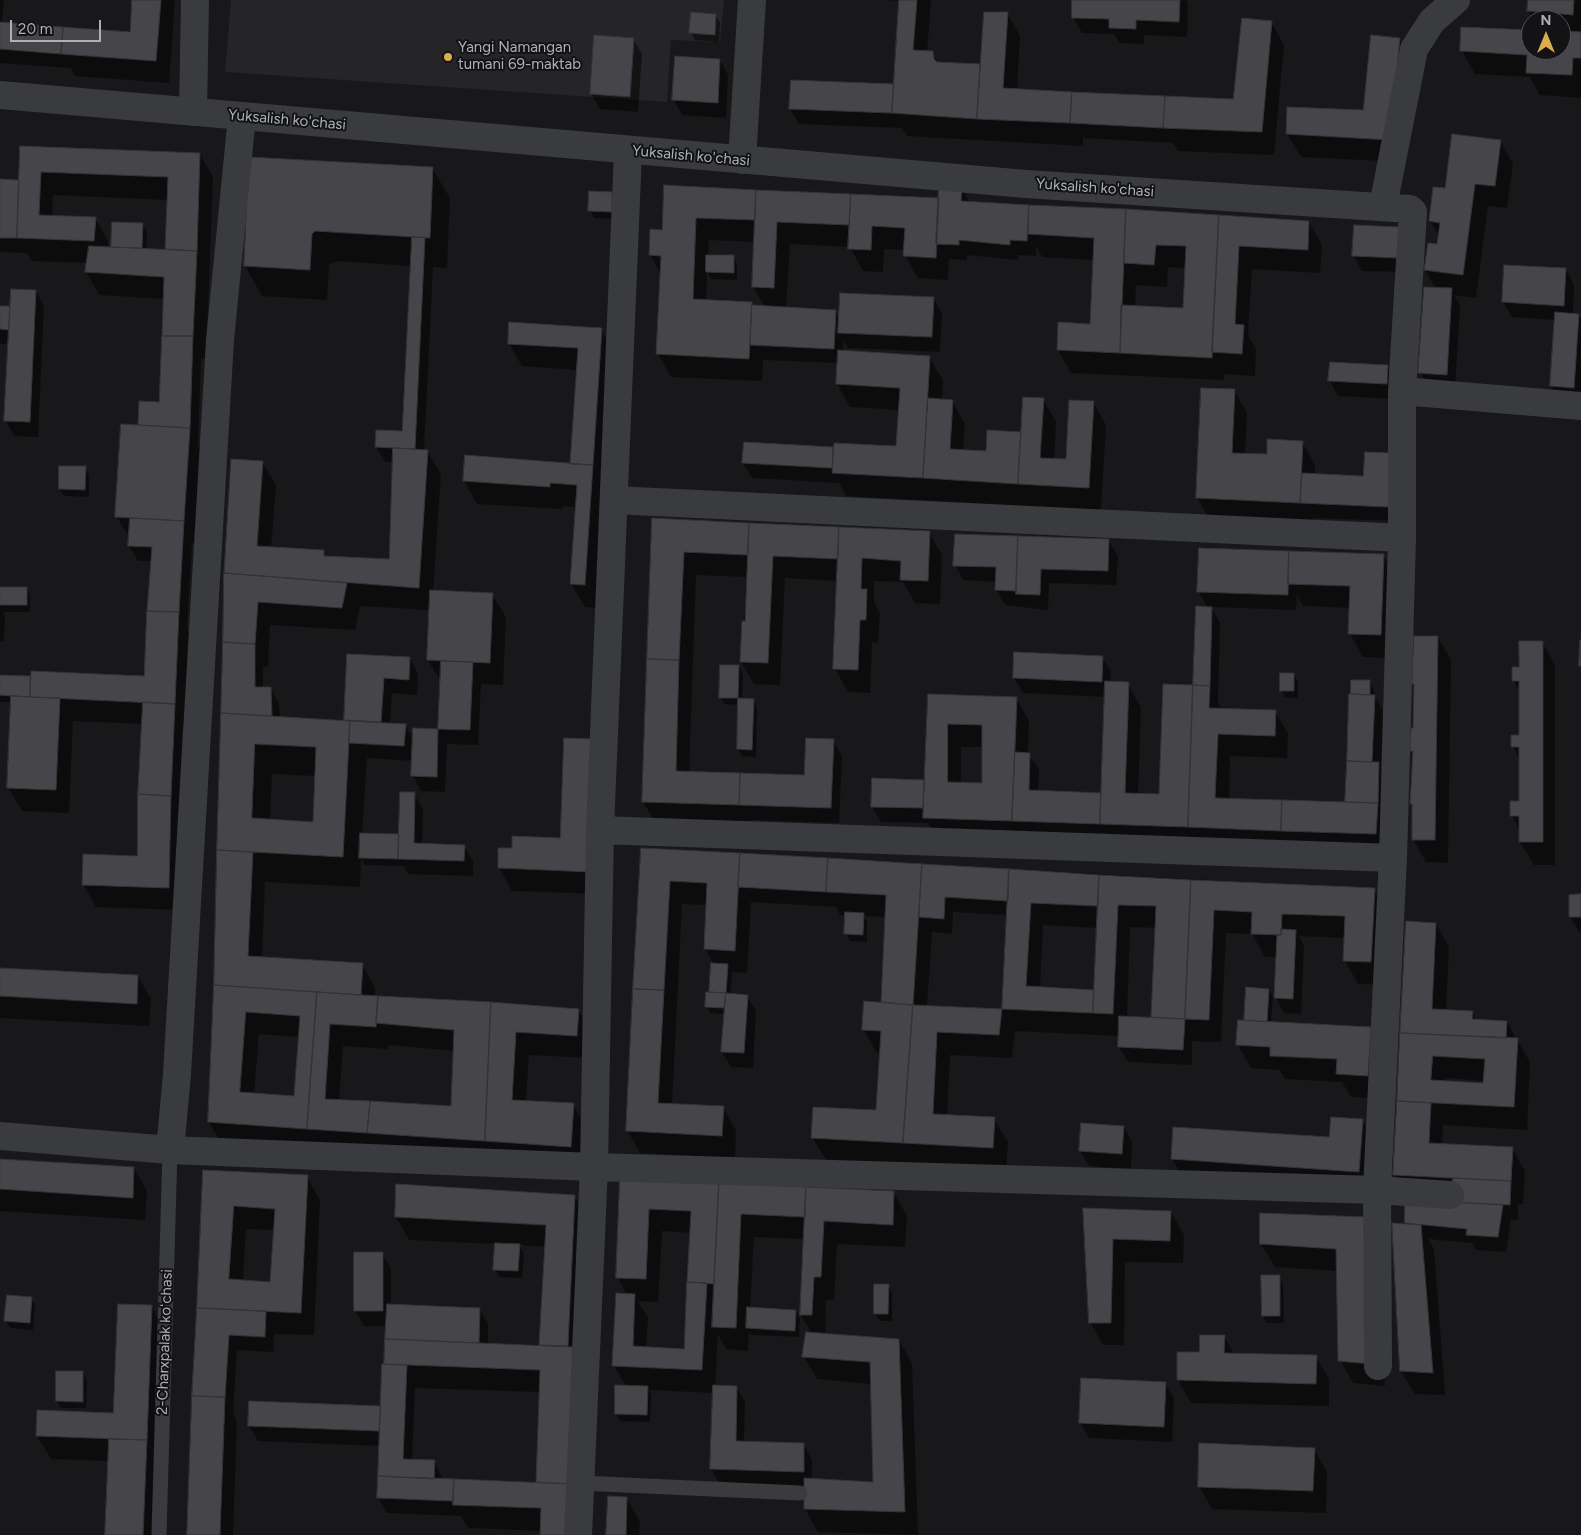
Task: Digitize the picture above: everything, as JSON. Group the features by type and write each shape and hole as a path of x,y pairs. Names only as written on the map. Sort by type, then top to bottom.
{"street":[{"path":"193,112 195,0"},
{"path":"742,160 752,0"},
{"path":"1383,206 1414,50 1432,21 1456,0"},
{"name":"Yuksalish ko'chasi","path":"0,95 628,151 1026,184 1410,209 1413,212 1402,391"},
{"path":"170,1150 177,1074 220,340 242,116"},
{"path":"578,1535 594,1167 600,830 628,151"},
{"path":"1378,1366 1377,1190 1393,858 1402,538 1402,391 1581,406"},
{"path":"614,500 1402,538"},
{"path":"600,830 1393,858"},
{"path":"0,1136 170,1150 594,1167 1377,1190 1450,1194"}],"lane":[{"name":"2-Charxpalak koʻchasi","path":"159,1535 170,1150"},
{"path":"580,1483 800,1493"}],"shaded area":[{"name":"Yangi Namangan tumani 69-maktab","path":"231,0 724,0 720,42 671,40 667,102 225,72"}],"building":[{"path":"132,0 161,0 156,61 61,54 63,27 130,32"},
{"path":"899,0 917,0 913,50 933,51 934,59 937,62 980,64 977,119 892,113"},
{"path":"1072,0 1180,0 1179,22 1136,20 1136,29 1109,28 1109,19 1072,18"},
{"path":"1528,0 1574,0 1573,15 1571,15 1571,10 1527,10"},
{"path":"691,12 716,14 715,35 689,33"},
{"path":"984,12 1008,12 1003,88 1072,92 1070,123 977,119"},
{"path":"1242,18 1272,21 1262,132 1163,128 1165,96 1233,99"},
{"path":"0,22 63,27 61,54 0,49"},
{"path":"1461,27 1521,30 1521,55 1460,51"},
{"path":"1571,32 1581,32 1581,58 1573,58 1572,75 1526,73 1527,60 1571,60"},
{"path":"594,35 634,38 630,97 590,94"},
{"path":"1371,35 1400,38 1390,140 1286,134 1287,107 1363,110"},
{"path":"675,56 720,59 718,103 672,100"},
{"path":"791,80 894,84 892,113 789,109"},
{"path":"1072,92 1165,96 1163,128 1070,123"},
{"path":"1452,134 1501,140 1495,186 1475,184 1463,275 1424,270 1428,243 1437,244 1440,223 1429,221 1433,187 1445,188"},
{"path":"20,146 200,153 197,251 165,249 168,177 41,172 39,215 96,217 94,241 17,238"},
{"path":"249,157 433,167 430,238 315,231 312,234 310,270 244,266"},
{"path":"0,179 19,180 17,238 0,238"},
{"path":"664,185 756,190 755,220 696,218 693,299 752,302 749,359 656,354 661,256 649,255 650,229 662,230"},
{"path":"939,185 962,186 961,201 1029,205 1027,241 1010,240 1010,245 959,240 959,245 936,244"},
{"path":"756,190 851,194 849,225 777,222 774,288 752,287"},
{"path":"589,191 612,192 612,212 588,211"},
{"path":"851,194 939,198 936,258 903,256 905,228 872,226 871,250 848,249"},
{"path":"1029,205 1126,209 1120,353 1057,350 1058,322 1090,324 1094,238 1028,234"},
{"path":"1126,209 1219,215 1212,358 1120,353 1121,305 1183,308 1186,246 1156,245 1154,265 1124,263"},
{"path":"1219,215 1309,221 1308,250 1239,246 1235,324 1244,325 1242,354 1212,352"},
{"path":"112,222 143,223 142,248 111,247"},
{"path":"1354,225 1400,227 1399,258 1352,256"},
{"path":"412,237 425,237 415,449 375,447 376,430 402,431"},
{"path":"89,246 197,251 193,336 162,336 164,277 85,272"},
{"path":"706,255 734,255 734,273 706,272"},
{"path":"1504,265 1566,268 1564,306 1502,302"},
{"path":"1424,287 1452,288 1447,375 1418,373"},
{"path":"11,289 36,290 30,422 4,421"},
{"path":"840,293 934,297 932,337 838,333"},
{"path":"752,305 836,310 834,349 750,345"},
{"path":"0,306 10,306 9,330 0,329"},
{"path":"1555,312 1579,314 1574,388 1550,386"},
{"path":"509,322 602,328 593,465 570,464 578,348 508,344"},
{"path":"162,336 193,336 190,428 138,425 139,401 159,402"},
{"path":"838,350 930,356 923,478 832,473 834,443 896,446 900,388 836,384"},
{"path":"1330,362 1388,365 1387,384 1328,381"},
{"path":"1201,388 1235,389 1232,453 1267,454 1267,439 1303,441 1300,503 1196,498"},
{"path":"1023,397 1044,398 1040,458 1066,459 1069,400 1094,401 1089,488 1018,484"},
{"path":"928,398 953,400 950,449 986,451 987,430 1021,432 1018,484 923,478"},
{"path":"121,424 190,428 184,521 115,517"},
{"path":"744,442 833,447 832,468 742,463"},
{"path":"393,448 428,450 419,588 224,573 231,459 263,461 257,546 324,550 324,556 389,559"},
{"path":"1365,452 1392,453 1389,507 1300,503 1302,473 1363,476"},
{"path":"465,455 593,465 585,585 570,584 577,485 550,483 550,487 463,481"},
{"path":"59,466 86,466 85,490 59,489"},
{"path":"130,518 184,521 179,612 147,611 152,547 128,546"},
{"path":"652,518 749,523 748,555 684,552 679,660 647,659"},
{"path":"749,523 839,527 838,559 773,556 768,663 740,662 742,621 745,621"},
{"path":"839,527 930,531 928,581 900,580 901,561 862,558 861,589 867,589 866,620 860,620 858,670 833,669"},
{"path":"955,534 1018,536 1016,591 995,590 996,567 953,566"},
{"path":"1018,536 1109,539 1108,571 1041,569 1040,595 1016,594"},
{"path":"1199,548 1289,551 1288,595 1197,592"},
{"path":"1289,551 1384,554 1381,635 1348,634 1350,586 1288,584"},
{"path":"224,573 347,583 342,608 258,602 255,644 223,642"},
{"path":"0,587 27,587 27,605 0,605"},
{"path":"430,590 493,593 490,663 427,660"},
{"path":"1196,606 1212,607 1210,686 1193,685"},
{"path":"147,611 179,612 175,704 30,697 31,671 144,676"},
{"path":"1414,636 1438,636 1435,840 1412,840 1412,804 1410,804 1413,751 1410,751 1411,728 1413,728"},
{"path":"1580,640 1581,666 1579,666"},
{"path":"1519,641 1543,641 1543,842 1519,842 1519,816 1510,816 1510,801 1519,801 1519,747 1511,747 1511,735 1519,735 1519,681 1512,681 1512,667 1519,667"},
{"path":"223,642 255,644 255,687 271,687 272,716 221,713"},
{"path":"1014,652 1103,656 1102,682 1013,678"},
{"path":"347,654 410,657 409,680 384,678 381,722 344,720"},
{"path":"647,659 679,660 676,771 740,773 739,805 642,802"},
{"path":"441,661 473,662 470,730 438,729"},
{"path":"720,665 739,665 738,698 719,698"},
{"path":"1280,673 1294,673 1294,691 1280,691"},
{"path":"0,675 30,676 30,697 0,695"},
{"path":"1351,680 1370,680 1370,695 1351,694"},
{"path":"1105,681 1129,682 1125,793 1159,794 1163,684 1193,685 1188,827 1100,824"},
{"path":"1193,685 1210,686 1209,708 1276,710 1275,736 1218,734 1215,798 1282,800 1281,831 1188,827"},
{"path":"928,694 1017,697 1012,821 923,818","holes":["948,724 982,725 982,783 948,782"]},
{"path":"1349,694 1375,695 1372,762 1347,761"},
{"path":"11,696 60,698 56,790 7,788"},
{"path":"738,698 754,699 752,750 737,749"},
{"path":"143,702 175,704 171,796 138,794"},
{"path":"221,713 350,721 343,857 217,850","holes":["255,744 316,747 313,822 252,818"]},
{"path":"350,721 406,724 404,746 349,743"},
{"path":"413,728 438,729 437,777 411,776"},
{"path":"564,738 597,739 591,872 498,868 498,848 512,848 512,836 560,838"},
{"path":"806,738 834,739 831,808 739,805 740,773 804,775"},
{"path":"1015,752 1030,753 1029,790 1101,793 1100,824 1012,821"},
{"path":"1347,761 1379,762 1378,803 1345,802"},
{"path":"872,778 924,780 923,808 871,807"},
{"path":"400,792 415,792 414,843 465,845 464,861 398,859"},
{"path":"138,794 171,796 169,888 82,885 83,854 137,856"},
{"path":"1282,800 1378,803 1376,834 1281,831"},
{"path":"360,833 399,834 398,859 359,858"},
{"path":"641,848 740,853 735,951 704,949 707,883 670,881 664,990 633,989"},
{"path":"217,850 253,852 248,956 363,963 361,995 214,985"},
{"path":"740,853 828,858 826,892 738,887"},
{"path":"828,858 922,864 913,1005 881,1002 886,895 826,892"},
{"path":"922,864 1009,869 1008,901 945,897 944,919 919,917"},
{"path":"1009,869 1099,875 1098,906 1031,903 1026,986 1094,990 1093,1013 1002,1009"},
{"path":"1099,875 1191,880 1185,1019 1151,1017 1156,906 1118,905 1113,1014 1093,1013"},
{"path":"1191,880 1375,888 1371,962 1343,961 1345,916 1282,914 1281,935 1251,934 1252,912 1214,910 1209,1020 1185,1019"},
{"path":"1581,894 1581,917 1569,917 1569,895"},
{"path":"845,912 864,913 863,935 844,934"},
{"path":"1406,921 1436,923 1432,1009 1473,1011 1472,1019 1507,1021 1506,1038 1400,1033"},
{"path":"1281,929 1296,930 1293,999 1274,998 1277,935 1281,935"},
{"path":"711,963 728,964 726,993 709,992"},
{"path":"0,968 138,975 137,1004 0,996"},
{"path":"214,985 317,992 307,1129 208,1122","holes":["246,1012 300,1016 294,1096 240,1092"]},
{"path":"1246,987 1269,989 1267,1022 1244,1020"},
{"path":"633,989 664,990 658,1103 724,1106 722,1136 626,1131"},
{"path":"317,992 378,996 376,1027 330,1024 325,1099 370,1101 367,1133 307,1129"},
{"path":"706,992 726,993 724,1008 705,1007"},
{"path":"726,993 748,995 744,1053 721,1052"},
{"path":"378,996 491,1002 485,1141 367,1133 370,1101 451,1106 454,1030 376,1023"},
{"path":"864,1001 913,1005 903,1143 811,1138 813,1107 876,1110 881,1031 862,1030"},
{"path":"491,1002 579,1009 577,1036 516,1032 512,1100 574,1103 571,1147 485,1141"},
{"path":"913,1005 1002,1009 999,1035 937,1032 933,1114 995,1117 993,1148 903,1143"},
{"path":"1119,1016 1185,1019 1183,1050 1118,1047"},
{"path":"1238,1020 1371,1027 1368,1076 1336,1074 1337,1059 1270,1056 1270,1047 1236,1045"},
{"path":"1400,1033 1518,1038 1514,1107 1397,1101","holes":["1433,1056 1485,1059 1483,1083 1431,1080"]},
{"path":"1397,1101 1431,1103 1429,1143 1513,1147 1511,1181 1393,1175"},
{"path":"1331,1117 1363,1119 1359,1172 1171,1159 1173,1127 1329,1137"},
{"path":"1081,1123 1124,1126 1122,1154 1079,1151"},
{"path":"0,1159 134,1167 133,1198 0,1189"},
{"path":"203,1170 308,1175 301,1313 197,1308","holes":["234,1206 275,1209 270,1282 229,1279"]},
{"path":"620,1178 719,1183 714,1284 687,1282 691,1211 649,1209 646,1279 616,1278"},
{"path":"1453,1178 1511,1181 1510,1205 1451,1202"},
{"path":"719,1183 806,1187 805,1217 741,1214 736,1328 712,1327"},
{"path":"396,1184 575,1195 568,1346 539,1345 546,1225 395,1217"},
{"path":"806,1187 894,1191 893,1225 824,1221 821,1277 814,1277 812,1315 800,1315"},
{"path":"1405,1199 1503,1205 1498,1237 1466,1235 1467,1229 1405,1223"},
{"path":"1083,1208 1171,1211 1170,1241 1113,1239 1111,1323 1089,1323"},
{"path":"1260,1213 1366,1217 1372,1364 1338,1361 1336,1249 1260,1244"},
{"path":"1392,1223 1421,1225 1433,1373 1400,1371"},
{"path":"495,1243 520,1244 518,1271 493,1270"},
{"path":"354,1252 383,1252 383,1311 354,1311"},
{"path":"1261,1275 1280,1275 1280,1316 1262,1316"},
{"path":"687,1282 707,1283 702,1370 612,1366 616,1293 635,1294 633,1346 684,1349"},
{"path":"874,1284 889,1284 888,1314 874,1314"},
{"path":"7,1295 32,1297 30,1323 4,1321"},
{"path":"118,1304 152,1305 147,1440 36,1436 37,1410 113,1413"},
{"path":"387,1304 480,1308 479,1343 385,1339"},
{"path":"747,1307 796,1310 795,1331 746,1328"},
{"path":"197,1308 266,1311 265,1337 229,1335 225,1397 192,1396"},
{"path":"806,1332 899,1339 905,1512 804,1509 804,1478 873,1482 870,1362 802,1357"},
{"path":"1200,1335 1225,1335 1224,1353 1317,1355 1316,1384 1177,1380 1177,1352 1199,1352"},
{"path":"385,1339 573,1347 571,1484 536,1482 540,1370 384,1364"},
{"path":"382,1364 407,1365 403,1459 435,1460 434,1479 378,1476"},
{"path":"56,1371 83,1371 83,1402 56,1401"},
{"path":"1081,1378 1166,1382 1164,1427 1079,1423"},
{"path":"615,1385 648,1386 647,1415 615,1414"},
{"path":"713,1385 737,1386 736,1441 804,1443 804,1472 710,1469"},
{"path":"192,1396 225,1397 220,1535 187,1535"},
{"path":"249,1401 381,1406 379,1431 248,1426"},
{"path":"109,1439 147,1440 143,1535 105,1535"},
{"path":"1199,1443 1315,1448 1313,1491 1198,1487"},
{"path":"378,1476 454,1479 453,1501 377,1498"},
{"path":"454,1479 571,1484 569,1535 540,1535 541,1508 453,1505"},
{"path":"608,1496 627,1497 626,1535 606,1535"}],"place":[{"name":"Yangi Namangan tumani 69-maktab","path":"448,57"}]}
